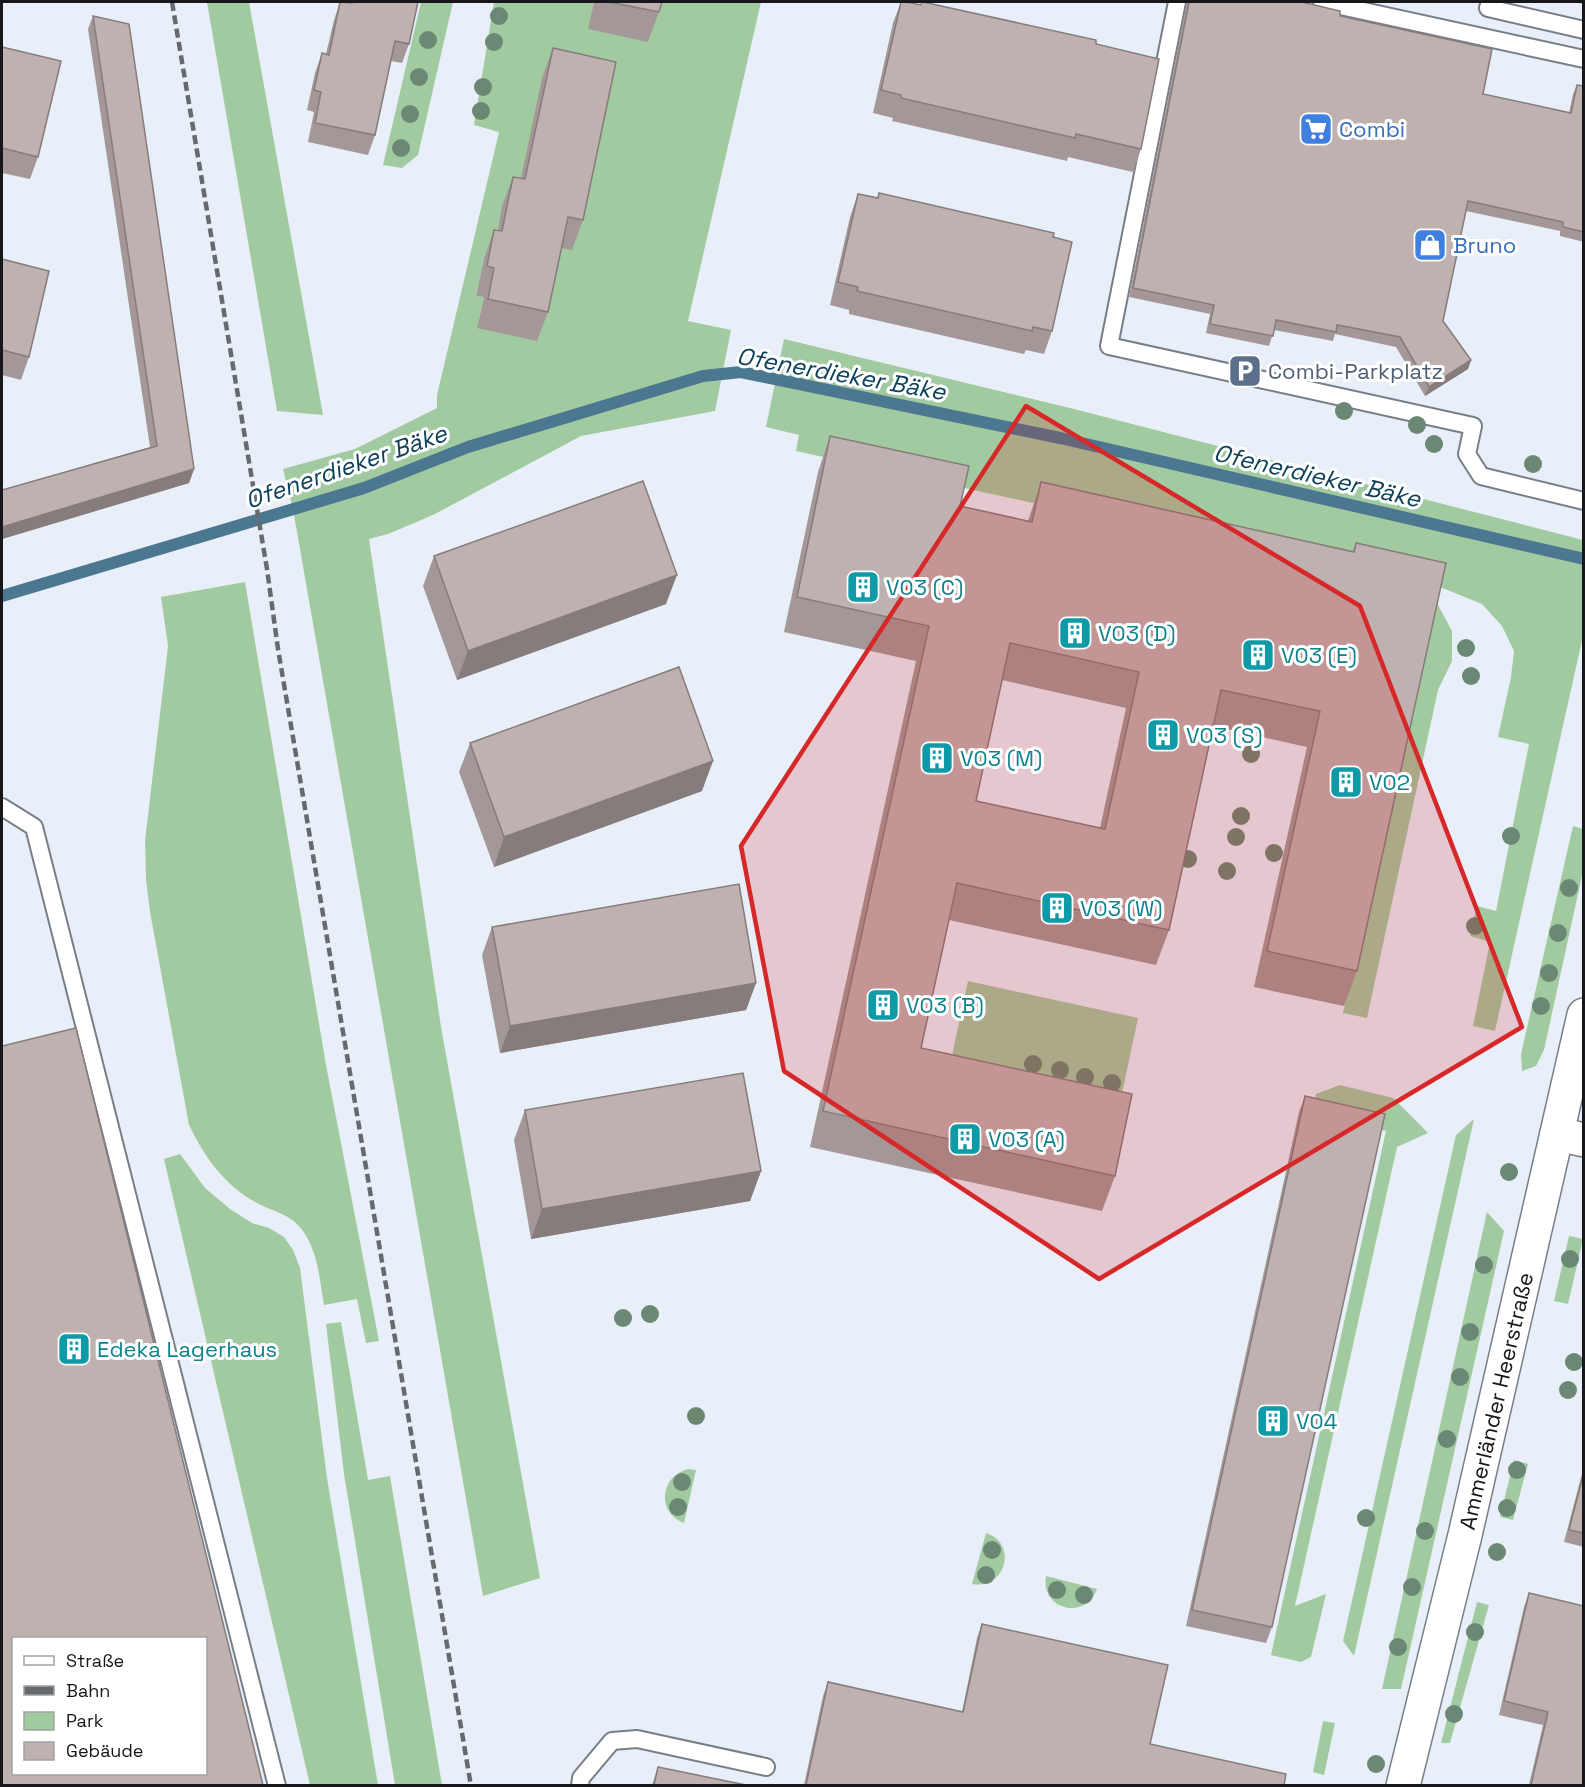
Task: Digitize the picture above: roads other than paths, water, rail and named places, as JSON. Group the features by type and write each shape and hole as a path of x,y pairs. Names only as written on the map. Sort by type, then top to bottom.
{"street":[{"name":"Ammerländer Heerstraße","path":"1403,1785 1465,1535 1570,1137 1584,1015"}],"lane":[{"path":"1177,2 1109,346 1473,426 1467,454 1481,476 1584,501"},
{"path":"1322,2 1584,59"},
{"path":"1490,2 1488,8 1584,30"},
{"path":"2,807 34,827 277,1785"},
{"path":"580,1785 581,1778 612,1741 637,1739 766,1767"}],"waterway":[{"name":"Ofenerdieker Bäke","path":"2,596 364,488 468,447 703,376 741,372 1060,438 1584,559"}],"railway":[{"path":"172,2 267,569 278,649 471,1786"}],"place":[{"name":"Combi","path":"1316,129"},
{"name":"Bruno","path":"1430,245"},
{"name":"Combi-Parkplatz","path":"1245,371"},
{"name":"V03 (C)","path":"863,587"},
{"name":"V03 (D)","path":"1075,633"},
{"name":"V03 (E)","path":"1258,655"},
{"name":"V03 (S)","path":"1163,735"},
{"name":"V03 (M)","path":"937,758"},
{"name":"V02","path":"1346,782"},
{"name":"V03 (W)","path":"1057,908"},
{"name":"V03 (B)","path":"883,1005"},
{"name":"V03 (A)","path":"965,1139"},
{"name":"Edeka Lagerhaus","path":"74,1349"},
{"name":"V04","path":"1273,1421"}]}
